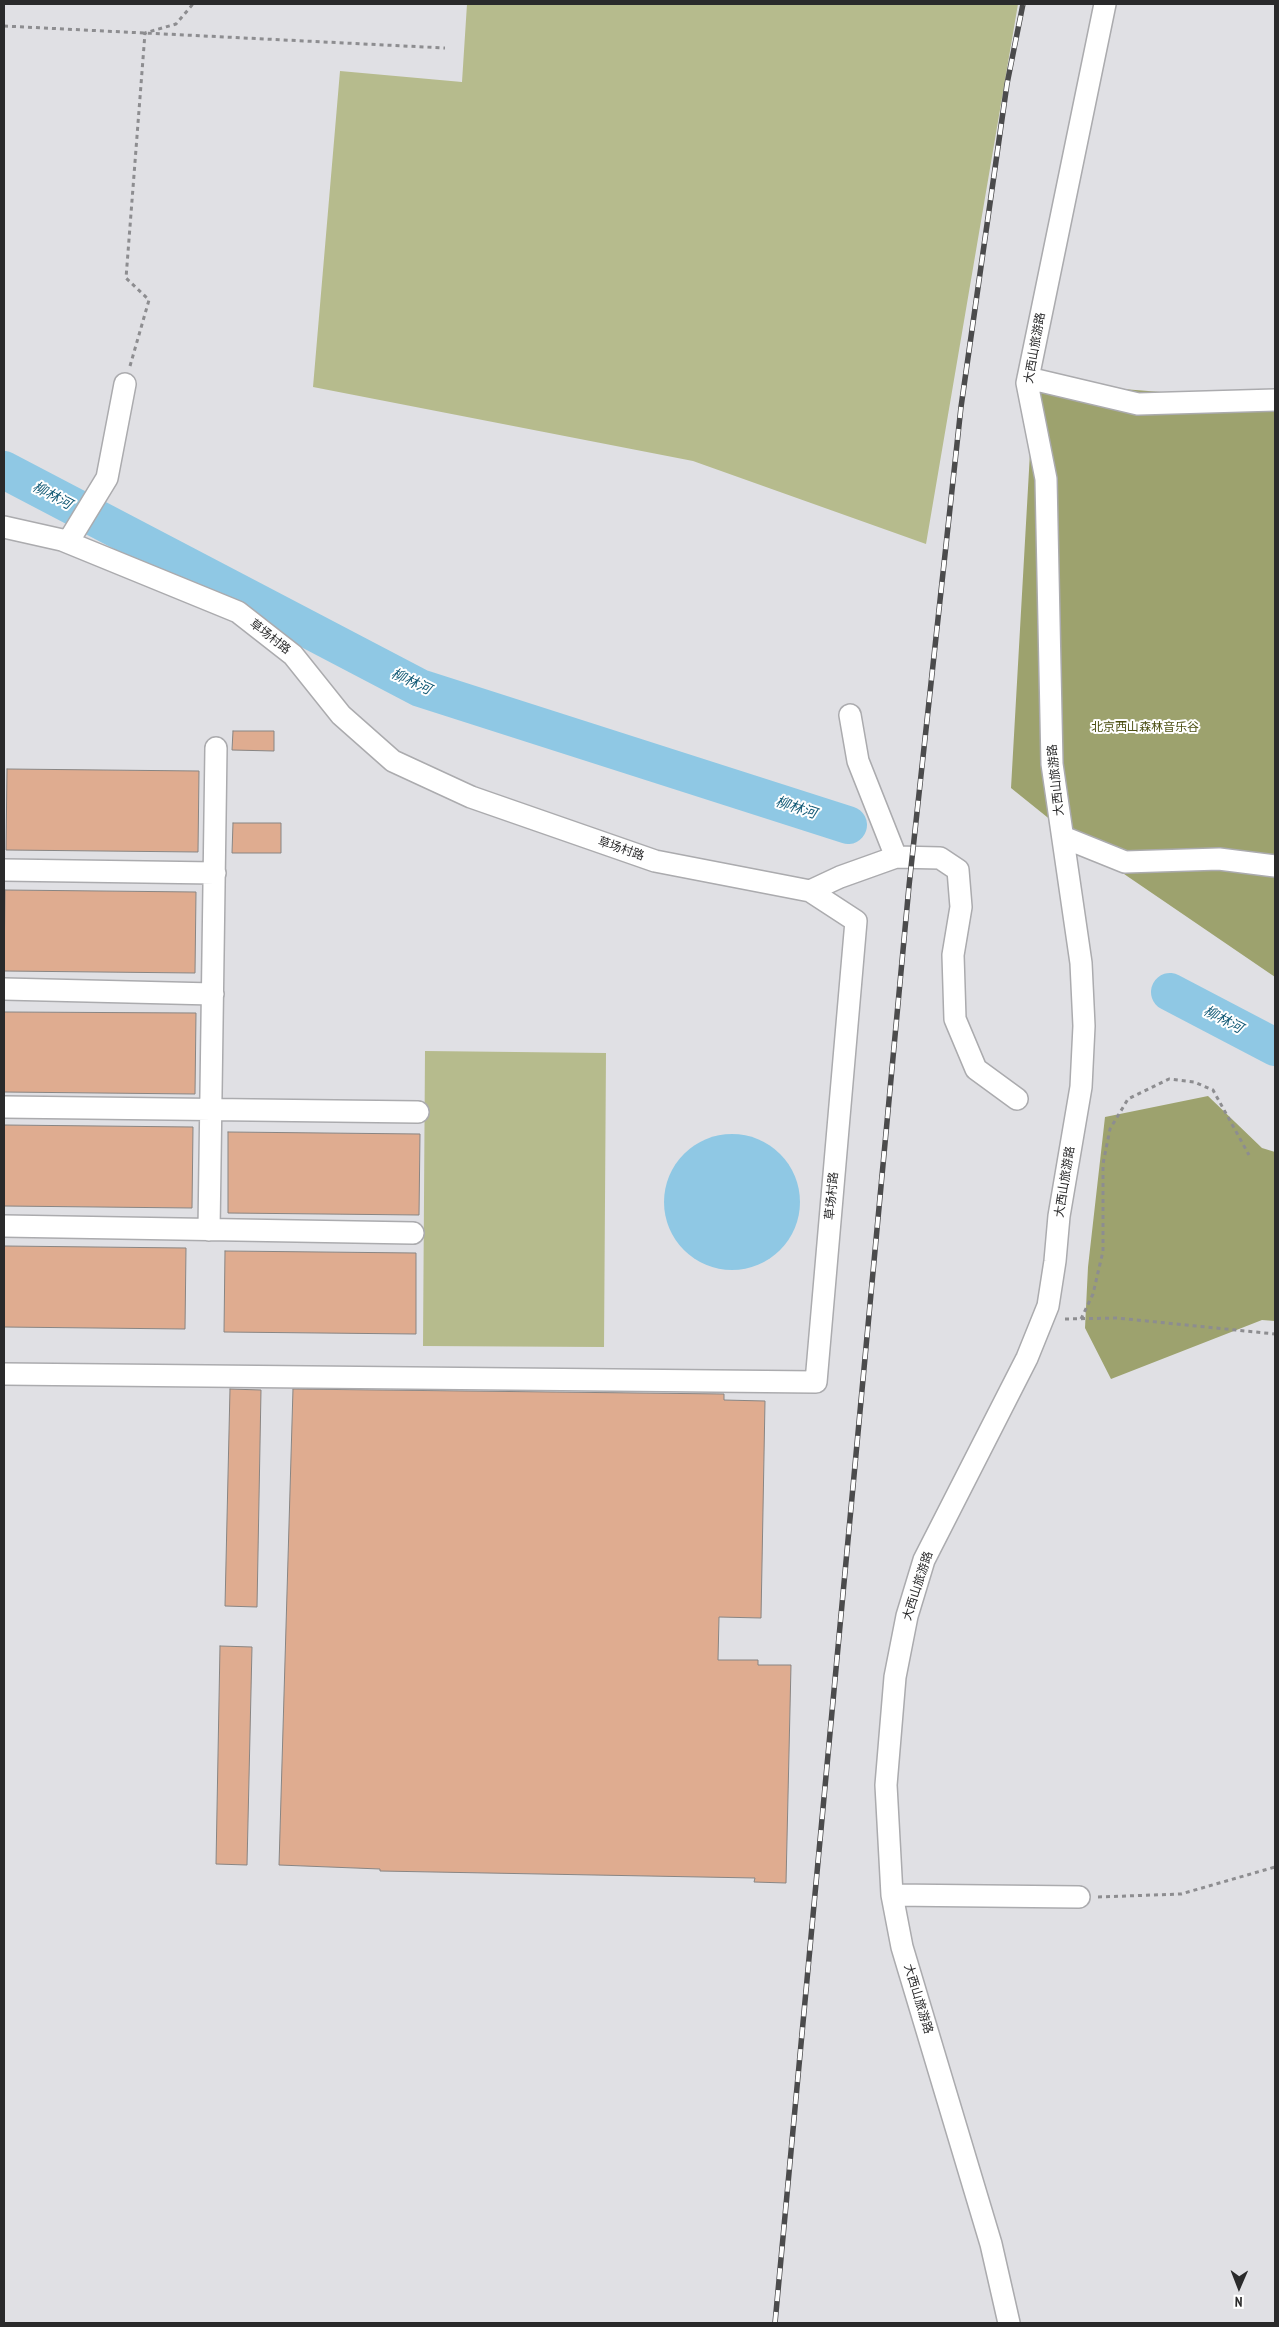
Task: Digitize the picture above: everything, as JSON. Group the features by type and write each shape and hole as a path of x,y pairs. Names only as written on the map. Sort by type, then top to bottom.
{"street":[{"name":"大西山旅游路","path":"1009,2323 991,2244 902,1947 892,1895 886,1785 896,1677 907,1616 924,1560 1027,1358 1048,1306 1059,1216 1081,1087 1084,1026 1081,962 1052,764 1046,479 1027,384 1105,4"},
{"path":"1028,378 1138,404 1275,400"},
{"path":"72,536 108,478 125,384"},
{"name":"草场村路","path":"4,527 72,536 238,612 293,655 341,715 393,761 471,797 655,861 810,891 856,921 816,1382 4,1374"},
{"path":"850,716 858,761 896,857"},
{"path":"209,1230 216,748"},
{"path":"1063,837 1125,862 1219,859 1275,866"},
{"path":"810,891 840,877 896,857 940,858 958,870 961,907 953,956 955,1019 976,1069 1017,1099"},
{"path":"4,870 215,873"},
{"path":"4,989 213,994"},
{"path":"4,1107 418,1112"},
{"path":"4,1226 413,1233"},
{"path":"892,1895 1079,1897"}],"path":[{"path":"145,33 176,24 193,4"},
{"path":"4,26 445,48"},
{"path":"125,384 149,300 126,278 145,33"},
{"path":"1081,1319 1093,1294 1103,1251 1102,1164 1110,1129 1128,1099 1169,1079 1194,1082 1213,1090 1249,1155"},
{"path":"1042,1319 1116,1318 1275,1334"},
{"path":"1079,1897 1181,1894 1275,1867"}],"green space":[{"path":"467,4 1018,4 926,544 693,461 313,387 340,71 462,82"},
{"name":"北京西山森林音乐谷","path":"1034,382 1275,401 1275,977 1083,846 1011,788"},
{"path":"425,1051 606,1053 604,1347 423,1346"},
{"path":"1208,1096 1262,1148 1275,1152 1275,1321 1262,1320 1111,1379 1085,1328 1088,1267 1105,1117"}],"water":[{"path":"732,1134 758,1139 780,1154 795,1176 800,1202 795,1228 780,1250 758,1265 732,1270 706,1265 684,1250 669,1228 664,1202 669,1176 684,1154 706,1139"}],"building":[{"path":"233,731 274,731 274,751 232,750"},
{"path":"7,769 199,771 198,852 6,850"},
{"path":"233,823 281,823 281,853 232,853"},
{"path":"5,890 196,892 195,973 4,971"},
{"path":"4,1012 196,1013 195,1094 4,1092"},
{"path":"4,1125 193,1127 192,1208 4,1206"},
{"path":"228,1132 420,1134 419,1215 228,1213"},
{"path":"4,1246 186,1248 185,1329 4,1327"},
{"path":"225,1251 416,1253 416,1334 224,1332"},
{"path":"230,1389 261,1390 257,1607 225,1606"},
{"path":"293,1389 724,1394 724,1400 765,1401 761,1618 719,1617 718,1660 758,1660 758,1665 791,1665 786,1883 754,1882 755,1878 380,1871 380,1869 279,1865"},
{"path":"220,1646 252,1647 247,1865 216,1864"}],"waterway":[{"name":"柳林河","path":"4,470 420,688 848,825"},
{"name":"柳林河","path":"1170,992 1275,1047"}],"railway":[{"path":"775,2323 909,886 961,407 1007,84 1023,4"}]}
